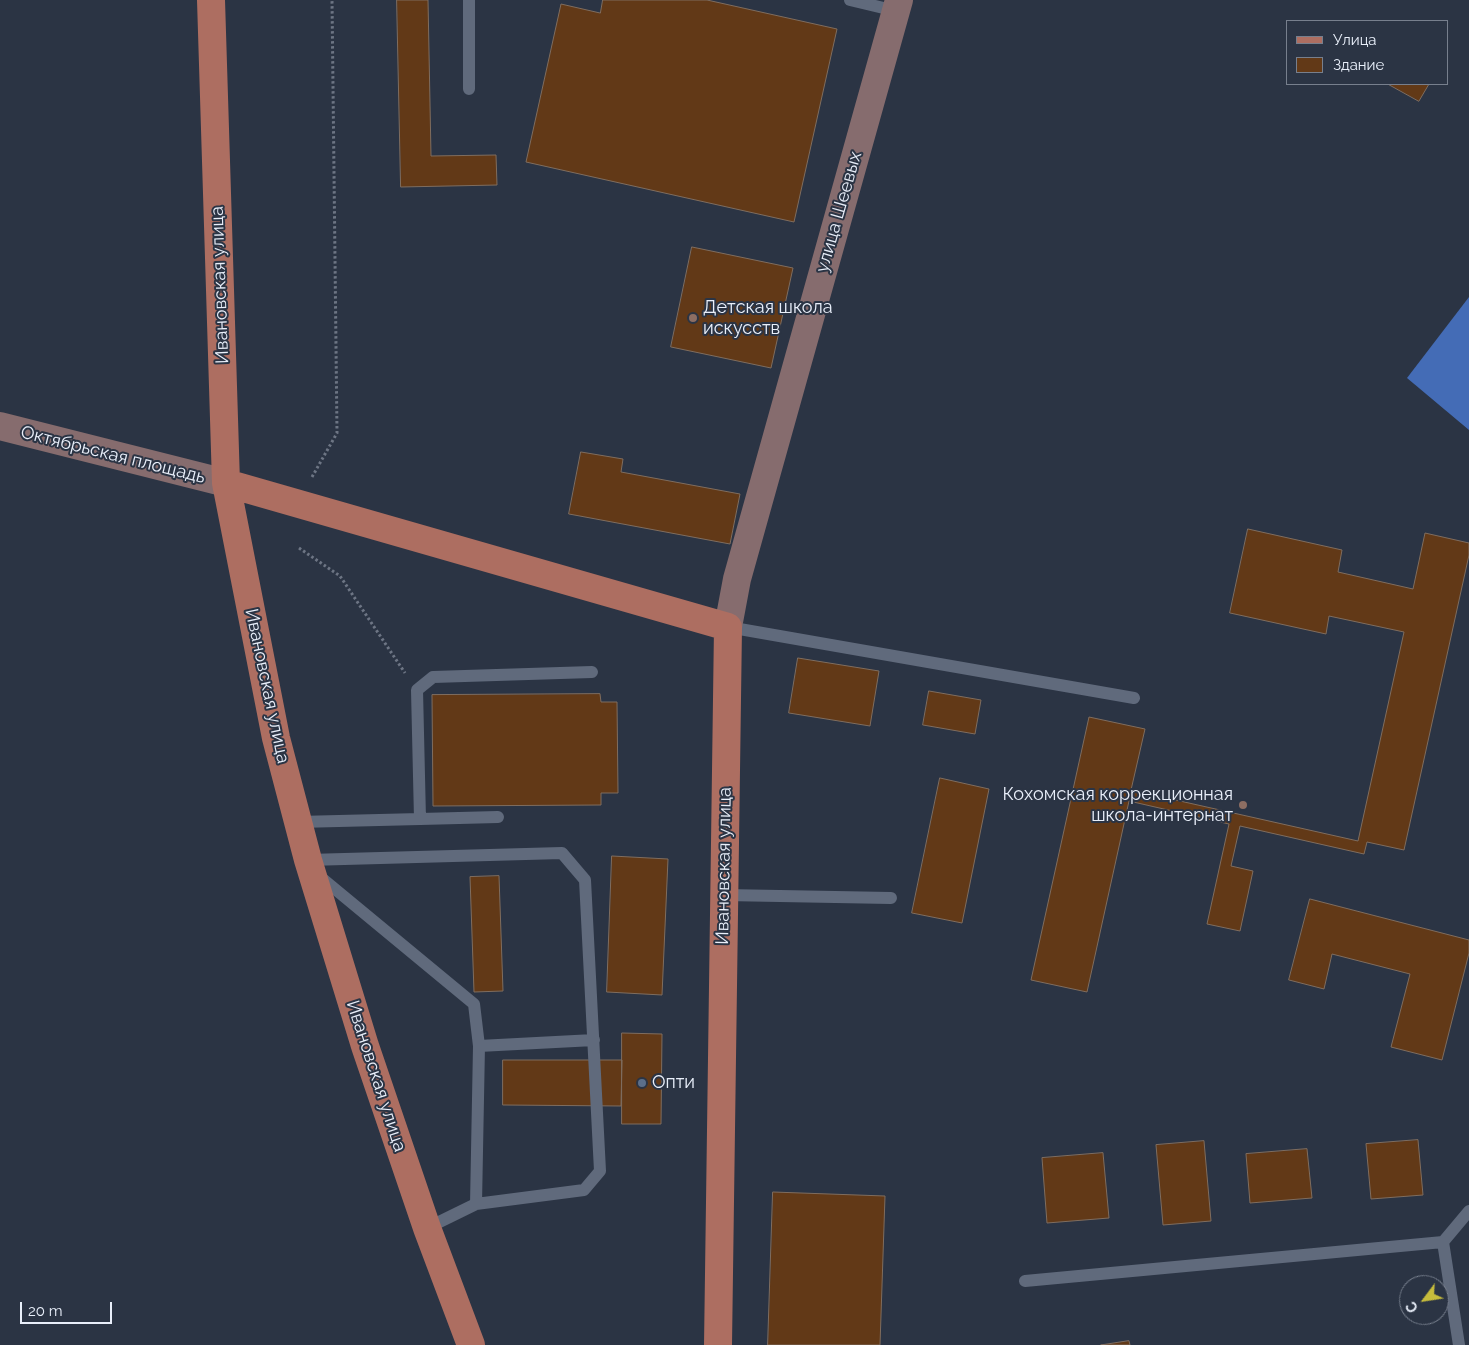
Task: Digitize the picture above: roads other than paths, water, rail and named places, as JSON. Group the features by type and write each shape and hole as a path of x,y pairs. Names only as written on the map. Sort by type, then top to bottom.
{"main road":[{"name":"Ивановская улица","path":"212,0 226,484 276,738 309,865 365,1046 427,1228 471,1345"},
{"name":"улица Шеевых","path":"728,627 737,579 897,5"},
{"name":"Октябрьская площадь","path":"0,426 226,484"},
{"path":"226,484 728,627"},
{"name":"Ивановская улица","path":"718,1345 728,627"}],"lane":[{"path":"469,0 469,89"},
{"path":"850,0 897,5"},
{"path":"728,627 1134,698"},
{"path":"420,819 417,690 433,677 592,672"},
{"path":"298,822 498,817"},
{"path":"309,865 562,852 585,880 600,1171 584,1190 476,1204 427,1228"},
{"path":"309,865 474,1004 479,1046 476,1204"},
{"path":"724,896 891,898"},
{"path":"479,1046 594,1040"},
{"path":"1025,1281 1443,1242 1469,1211"},
{"path":"1443,1242 1460,1345"}],"place":[{"name":"Детская школа искусств","path":"693,318"},
{"name":"Кохомская коррекционная школа-интернат","path":"1243,805"},
{"name":"Опти","path":"642,1083"}]}
